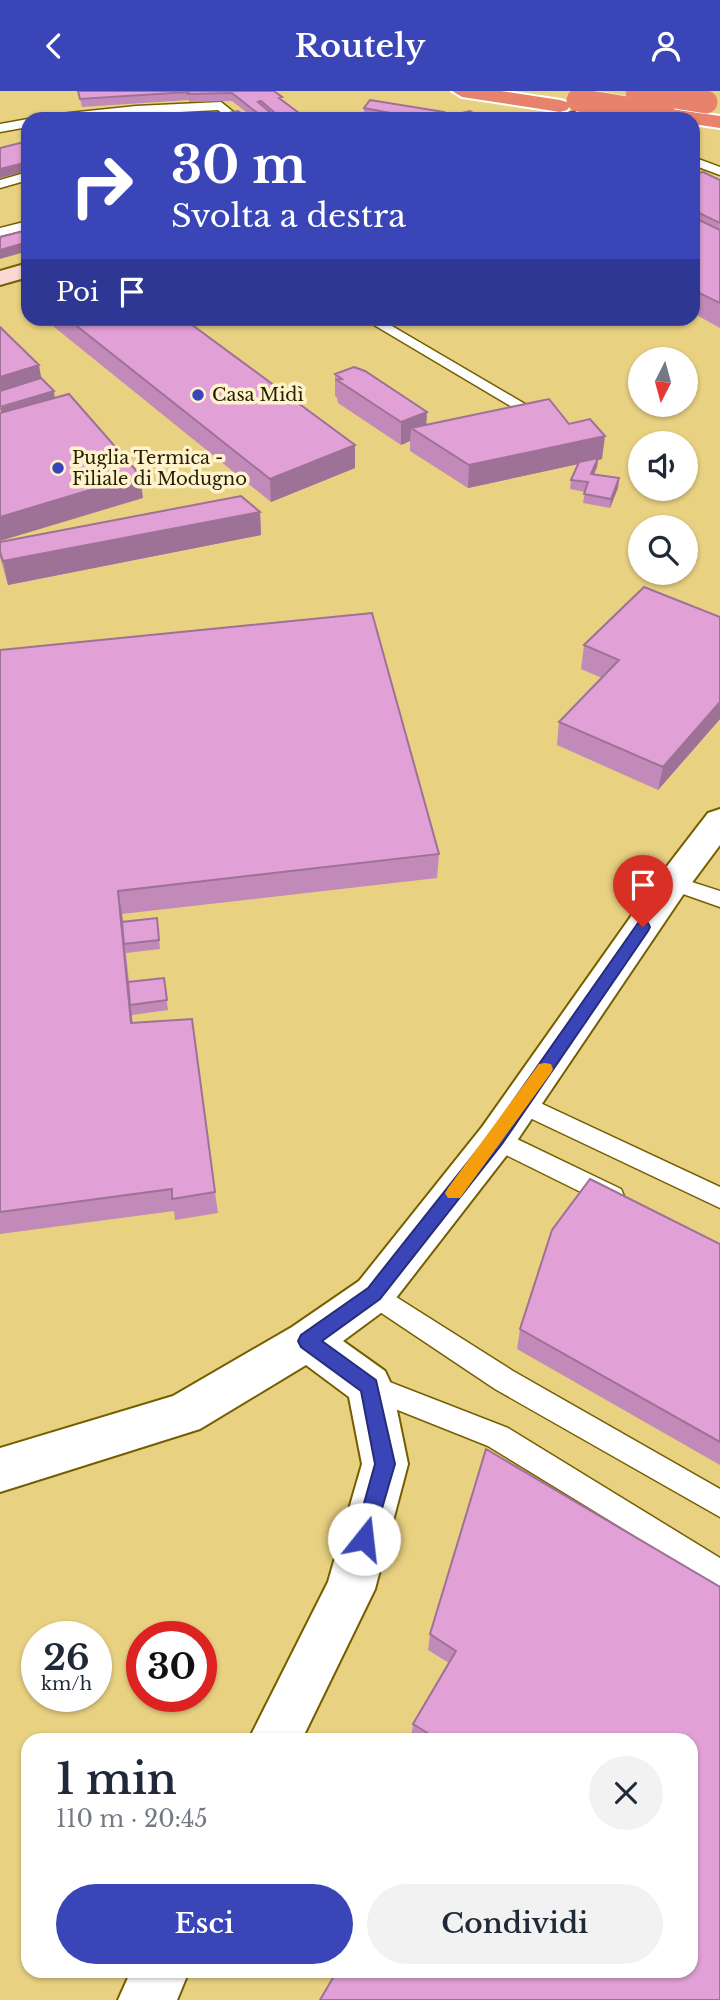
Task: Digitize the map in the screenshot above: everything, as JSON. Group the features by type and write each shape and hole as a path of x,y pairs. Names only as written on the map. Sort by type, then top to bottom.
{"highway":[{"path":"462,91 572,112"},
{"path":"520,91 572,112"},
{"path":"637,91 713,103"},
{"path":"700,120 720,123"},
{"path":"700,128 720,131"}],"main road":[{"path":"572,112 672,91"},
{"path":"0,278 21,272"}],"street":[{"path":"0,1470 184,1414 307,1341 374,1294 496,1139 673,883 714,839"},
{"path":"278,1733 350,1589 385,1464 369,1386 307,1341"},
{"path":"147,2000 158,1978"}],"lane":[{"path":"140,112 221,106 228,112"},
{"path":"0,128 21,124"},
{"path":"700,164 720,171"},
{"path":"0,184 21,178"},
{"path":"0,232 21,227"},
{"path":"383,326 534,414"},
{"path":"673,883 720,899"},
{"path":"522,1103 720,1198"},
{"path":"496,1139 636,1208"},
{"path":"374,1294 504,1380 720,1504"},
{"path":"369,1386 498,1437 720,1574"}],"building":[{"path":"78,91 274,91 298,112 274,112 261,101 258,102 270,112 256,112 232,93 188,94 189,92 80,99"},
{"path":"370,100 444,112 385,112 364,108"},
{"path":"21,143 21,164 0,169 0,148"},
{"path":"700,173 720,180 720,223 700,213"},
{"path":"700,220 720,230 720,303 700,293"},
{"path":"21,232 21,244 0,250 0,237"},
{"name":"Casa Midì","path":"77,326 194,326 355,445 270,479"},
{"path":"0,327 39,365 0,377"},
{"path":"354,367 365,371 427,412 401,422 337,380 342,379 335,374"},
{"path":"41,378 54,391 0,407 0,391"},
{"name":"Puglia Termica - Filiale di Modugno","path":"69,394 140,475 0,517 0,413"},
{"path":"549,399 569,424 590,419 605,436 469,465 411,428"},
{"path":"598,458 591,474 619,478 611,499 584,494 588,482 571,480 579,462"},
{"path":"241,496 260,512 3,561 0,552 0,542"},
{"path":"644,587 720,617 720,702 663,767 559,722 619,660 584,645"},
{"path":"372,613 439,854 118,891 131,1023 192,1019 215,1192 172,1199 172,1189 0,1212 0,650"},
{"path":"157,918 159,940 124,944 122,922"},
{"path":"164,978 167,1000 130,1005 128,982"},
{"path":"590,1179 720,1244 720,1442 520,1329 552,1230"},
{"path":"486,1449 720,1587 720,2000 320,2000 333,1978 698,1978 698,1733 428,1733 413,1724 456,1651 430,1634"}],"slow traffic":[{"path":"454,1193 545,1069"}],"place":[{"name":"Casa Midì","path":"198,395"},
{"name":"Puglia Termica - Filiale di Modugno","path":"58,468"}],"route":[{"path":"364,1539 385,1464 369,1386 307,1341 374,1294 496,1139 643,927"}]}
